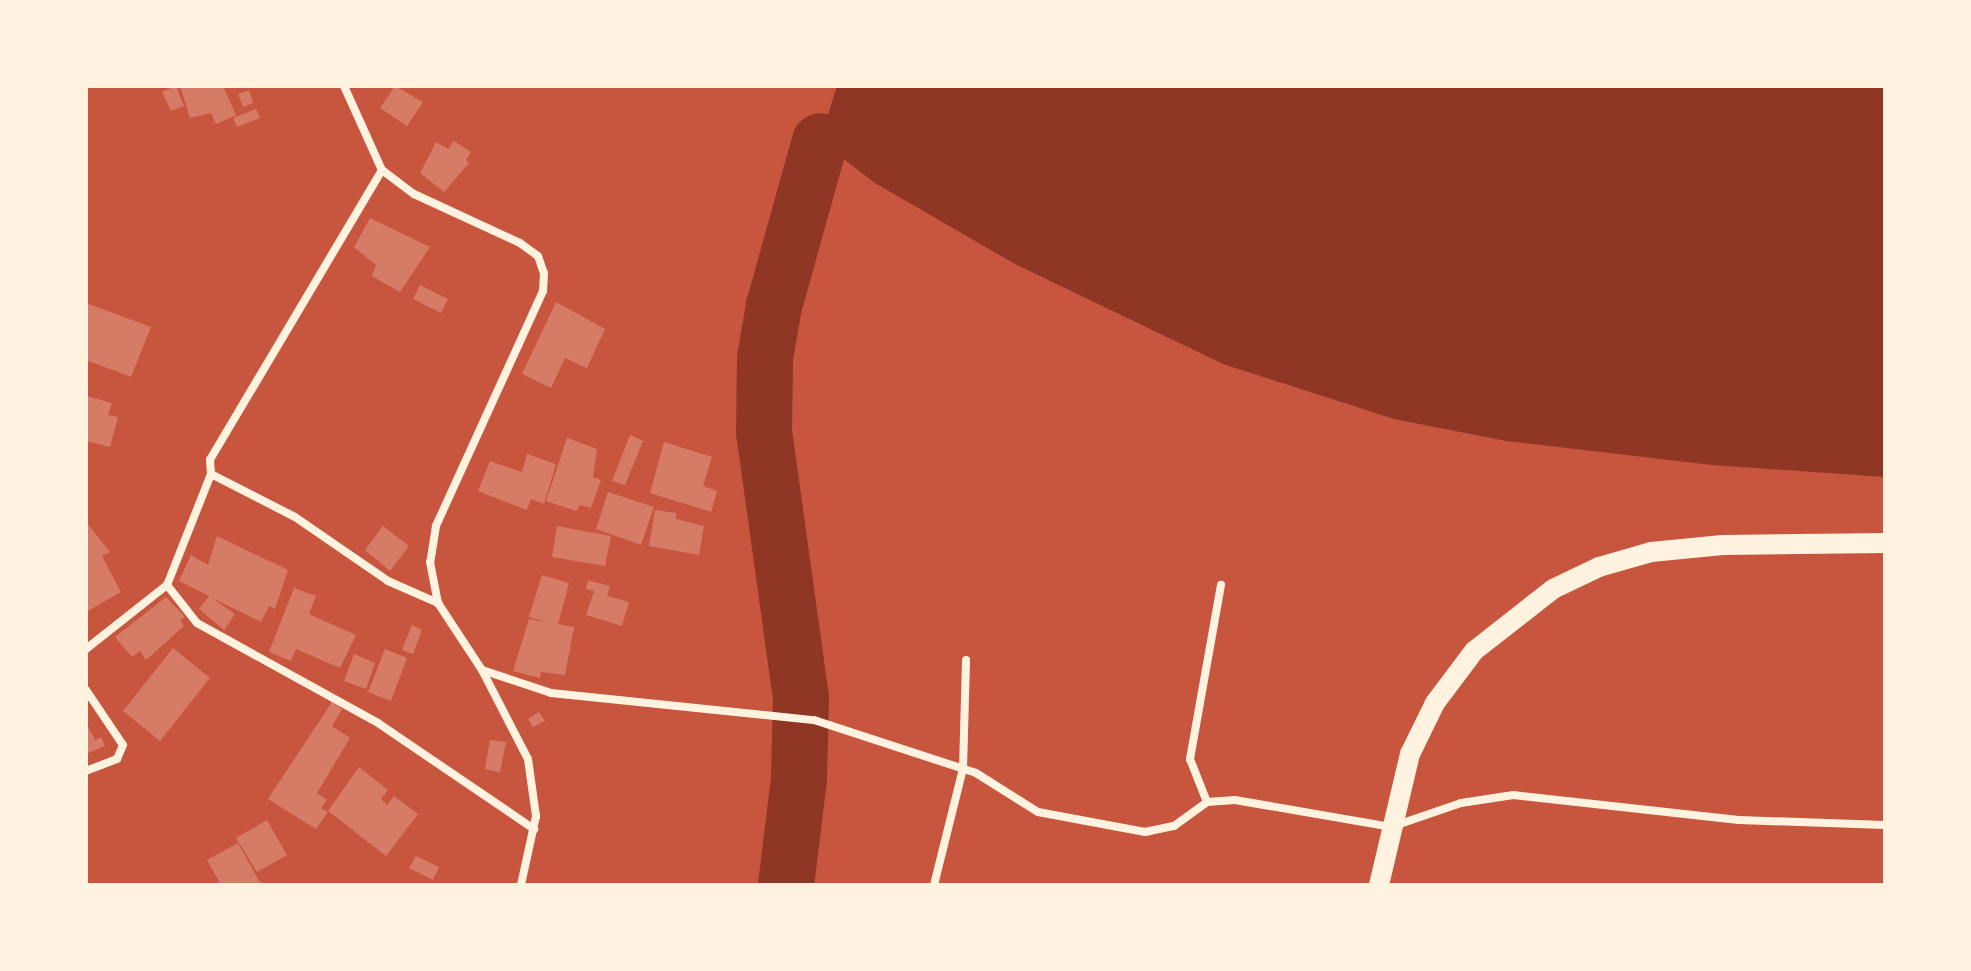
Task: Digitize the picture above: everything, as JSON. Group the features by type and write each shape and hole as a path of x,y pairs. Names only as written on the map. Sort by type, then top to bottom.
{"main road":[{"path":"1379,885 1410,754 1435,703 1474,651 1553,589 1599,567 1651,552 1723,545 1885,543"}],"street":[{"path":"344,86 382,170 414,194 520,243 538,256 544,273 543,291 436,526 430,562 438,603 482,670 528,759 534,829 521,885"},
{"path":"86,649 167,585 211,474 210,460 382,170"},
{"path":"211,474 295,517 388,581 438,603"},
{"path":"167,585 197,623 378,723 534,829"},
{"path":"1207,802 1190,759 1221,585"},
{"path":"934,885 963,769 966,660"},
{"path":"482,670 551,693 814,720 963,769 1038,812 1145,832 1174,826 1207,802 1235,800 1391,827 1461,803 1513,795 1739,820 1885,825"},
{"path":"86,690 123,745 117,759 86,771"}],"shaded area":[{"path":"837,86 1885,86 1885,477 1712,465 1506,441 1394,419 1223,364 1015,264 875,183 820,141"}],"building":[{"path":"176,86 184,106 171,111 162,92"},
{"path":"180,86 223,86 236,115 216,124 211,113 190,118"},
{"path":"395,86 423,102 407,126 380,108"},
{"path":"249,90 253,103 243,107 238,94"},
{"path":"256,109 260,118 237,127 233,118"},
{"path":"454,141 471,152 466,160 469,163 444,192 420,173 436,142 448,149"},
{"path":"370,218 430,247 400,292 372,276 376,265 354,247"},
{"path":"420,285 448,299 441,313 413,299"},
{"path":"556,302 605,329 587,368 565,358 551,388 522,374"},
{"path":"86,303 151,327 131,377 89,361 86,368"},
{"path":"86,396 112,403 108,415 118,417 110,447 86,441"},
{"path":"630,435 643,441 625,485 612,481"},
{"path":"567,438 597,449 593,477 601,480 591,508 580,505 576,511 546,501"},
{"path":"664,442 712,457 703,486 717,491 711,512 650,493"},
{"path":"527,454 556,464 544,504 531,499 527,510 478,491 490,461 522,472"},
{"path":"608,492 654,507 641,545 596,529"},
{"path":"655,510 676,513 676,519 704,526 699,555 649,546"},
{"path":"86,522 110,552 102,556 121,592 86,612"},
{"path":"383,526 409,546 390,571 365,550"},
{"path":"557,526 611,536 605,566 552,557"},
{"path":"217,536 288,570 275,609 269,606 261,622 212,598 235,614 224,630 199,609 209,596 179,581 191,555 208,565"},
{"path":"542,575 569,583 558,624 574,627 565,675 541,672 540,678 513,671 529,619 550,623 529,617"},
{"path":"588,580 610,586 607,596 629,602 622,626 586,615 594,591 586,589"},
{"path":"294,588 316,596 309,614 356,635 340,668 296,649 291,661 269,652"},
{"path":"166,597 185,617 180,620 184,626 146,660 140,651 132,657 115,637"},
{"path":"412,625 422,630 413,654 402,650"},
{"path":"173,648 210,678 160,741 123,711"},
{"path":"385,649 407,658 391,701 368,692"},
{"path":"354,654 375,663 366,689 344,681"},
{"path":"332,702 342,709 332,726 350,738 317,793 327,800 321,808 328,812 316,829 268,799"},
{"path":"539,712 545,721 533,727 528,719"},
{"path":"86,722 95,740 101,737 105,746 86,754"},
{"path":"490,740 506,742 500,772 485,769"},
{"path":"359,767 388,790 381,799 387,805 394,796 418,814 386,856 328,811"},
{"path":"267,820 287,855 257,872 236,838"},
{"path":"238,843 259,881 265,885 221,885 207,860"},
{"path":"416,856 439,867 433,880 409,868"}],"waterway":[{"path":"786,885 799,779 801,698 764,433 765,358 774,306 820,141"}]}
